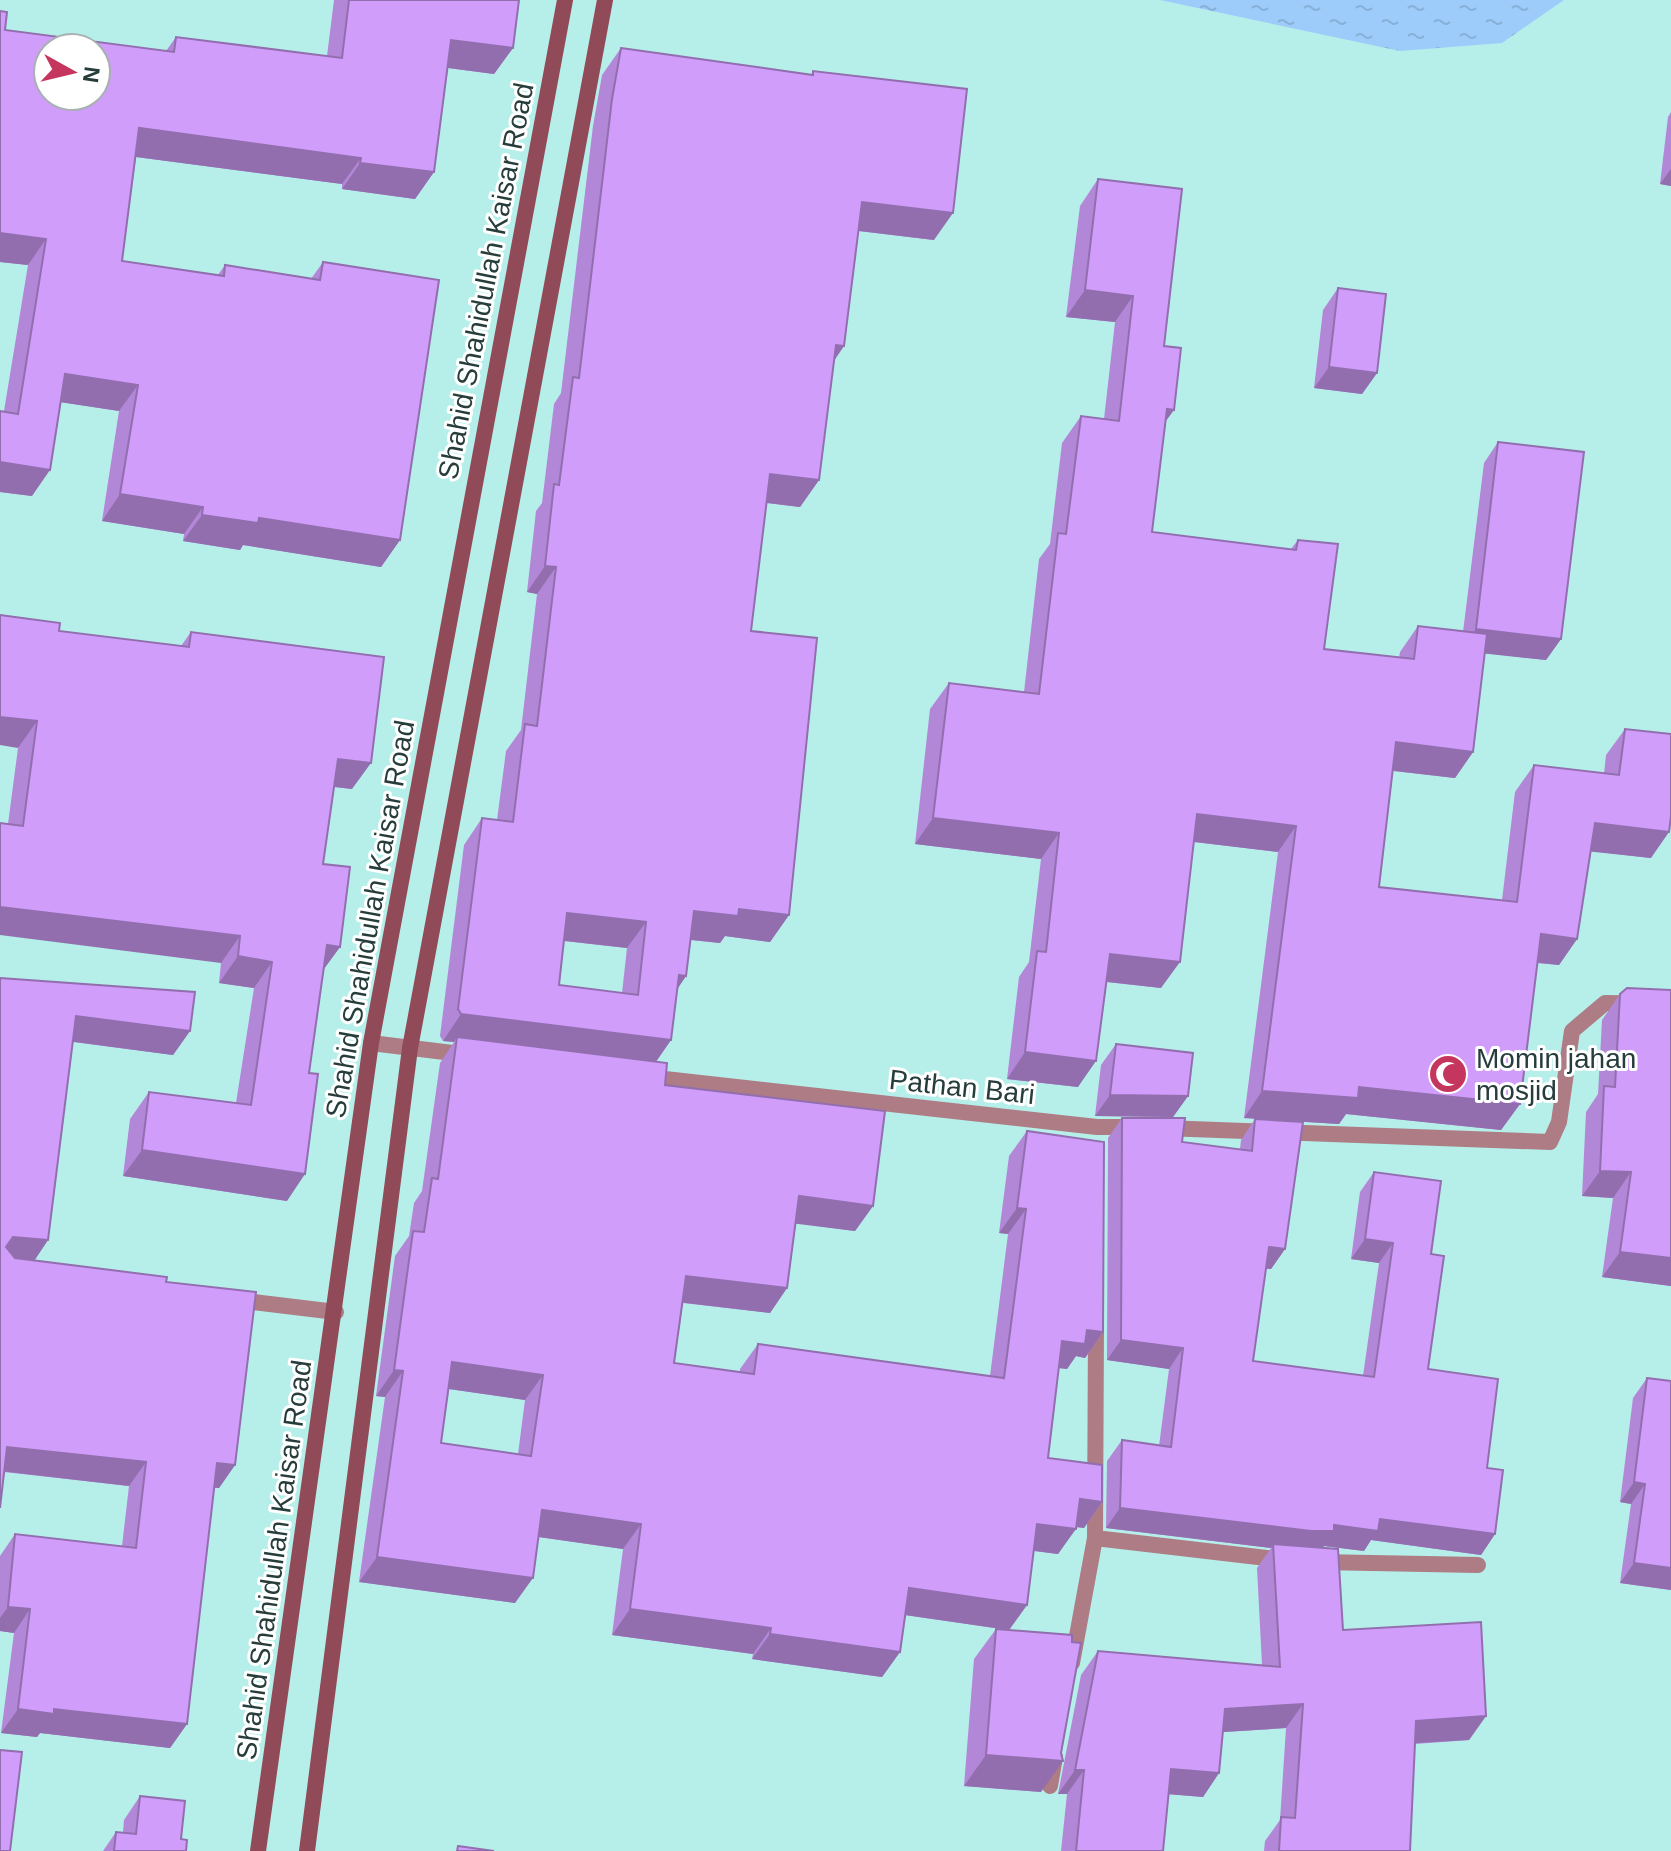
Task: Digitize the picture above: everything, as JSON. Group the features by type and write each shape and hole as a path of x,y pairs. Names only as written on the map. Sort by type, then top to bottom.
{"main road":[{"name":"Shahid Shahidullah Kaisar Road","path":"258,1851 336,1312 371,1043 565,0"},
{"path":"307,1851 410,1048 605,0"}],"street":[{"name":"Pathan Bari","path":"628,1075 1097,1135 1229,1128 1418,1140 1550,1142 1559,1122 1572,1031 1605,1003 1671,1004"},
{"path":"371,1043 488,1058"},
{"path":"213,1297 336,1312"},
{"path":"1070,1678 1095,1538 1096,1301"},
{"path":"1095,1538 1296,1562 1478,1565"},
{"path":"1050,1786 1058,1740"}],"water":[{"path":"1160,0 1564,0 1502,43 1400,51"}],"building":[{"path":"349,0 519,0 513,48 451,40 434,172 360,163 361,158 139,128 122,261 224,276 225,265 320,280 323,262 439,280 400,540 259,518 258,523 202,515 203,507 120,494 138,385 65,374 50,470 0,462 0,411 18,414 46,239 0,233 0,11 7,12 5,30 32,34 32,112 112,112 112,44 174,52 176,37 342,58"},
{"path":"621,48 813,75 813,71 967,89 953,213 862,202 844,346 836,345 819,480 770,474 751,631 817,638 789,915 739,909 738,916 694,911 686,976 679,975 671,1040 461,1014 458,1009 482,818 513,822 525,724 537,726 556,567 545,566 554,484 559,485 573,377 579,378 612,99","holes":["567,913 646,922 638,995 559,985"]},
{"path":"1098,179 1182,189 1164,346 1181,348 1174,410 1167,409 1152,532 1296,550 1298,540 1338,544 1324,649 1414,659 1418,626 1487,634 1473,752 1396,742 1379,887 1517,902 1534,765 1619,775 1625,729 1671,734 1669,832 1595,823 1577,939 1541,934 1520,1104 1359,1087 1358,1098 1262,1091 1296,826 1197,814 1180,962 1110,954 1096,1061 1025,1052 1037,951 1046,952 1059,833 933,818 949,683 1039,694 1058,533 1066,534 1081,416 1119,421 1133,296 1085,290"},
{"path":"1338,288 1386,294 1377,373 1329,367"},
{"path":"1498,442 1584,452 1561,639 1476,629"},
{"path":"0,615 60,623 59,631 189,647 191,632 384,657 371,763 338,759 323,864 350,867 340,947 327,945 309,1073 318,1074 305,1174 142,1150 149,1092 251,1105 272,962 238,956 240,936 0,907 0,823 23,826 37,721 0,717"},
{"path":"0,978 195,992 190,1031 76,1016 48,1240 13,1237 6,1247 15,1258 167,1277 166,1282 256,1292 235,1465 217,1463 187,1724 54,1709 54,1714 18,1709 30,1609 8,1607 15,1534 136,1548 146,1462 7,1447 0,1508"},
{"path":"1627,988 1671,990 1671,1258 1620,1252 1631,1172 1600,1171 1604,1086 1615,1087 1620,994"},
{"path":"457,1037 667,1063 665,1085 885,1111 873,1206 799,1196 787,1288 686,1276 674,1363 754,1374 758,1344 1004,1378 1026,1209 1017,1208 1027,1131 1104,1142 1103,1332 1087,1330 1085,1344 1062,1341 1048,1458 1102,1465 1102,1502 1080,1499 1076,1529 1037,1524 1027,1605 909,1588 900,1652 770,1634 771,1628 630,1609 641,1524 542,1510 533,1578 377,1557 403,1371 394,1370 413,1231 424,1232 432,1178 438,1179","holes":["452,1362 543,1375 531,1456 441,1443"]},
{"path":"1116,1044 1193,1053 1188,1096 1110,1095"},
{"path":"1122,1118 1185,1118 1182,1142 1252,1151 1255,1119 1303,1122 1285,1249 1269,1247 1253,1361 1374,1377 1393,1243 1365,1239 1374,1172 1441,1181 1431,1254 1444,1256 1428,1369 1498,1379 1487,1468 1503,1470 1495,1534 1380,1519 1378,1531 1334,1525 1334,1531 1311,1531 1120,1508 1122,1440 1171,1447 1183,1348 1121,1340"},
{"path":"1647,1378 1671,1381 1671,1568 1634,1563 1645,1484 1634,1482"},
{"path":"1273,1544 1338,1549 1343,1630 1481,1622 1486,1716 1416,1721 1410,1851 1279,1851 1281,1817 1295,1818 1303,1704 1225,1709 1219,1773 1171,1769 1163,1851 1076,1851 1084,1770 1075,1770 1098,1651 1280,1667"},
{"path":"996,1629 1072,1635 1072,1642 1081,1643 1061,1753 1063,1761 986,1755"},
{"path":"0,1750 22,1752 10,1851 0,1851"},
{"path":"140,1796 185,1801 181,1839 187,1840 186,1851 114,1851 116,1832 136,1834"},
{"path":"458,1846 494,1851 457,1851"}],"place":[{"name":"Momin jahan mosjid","path":"1448,1074"}]}
